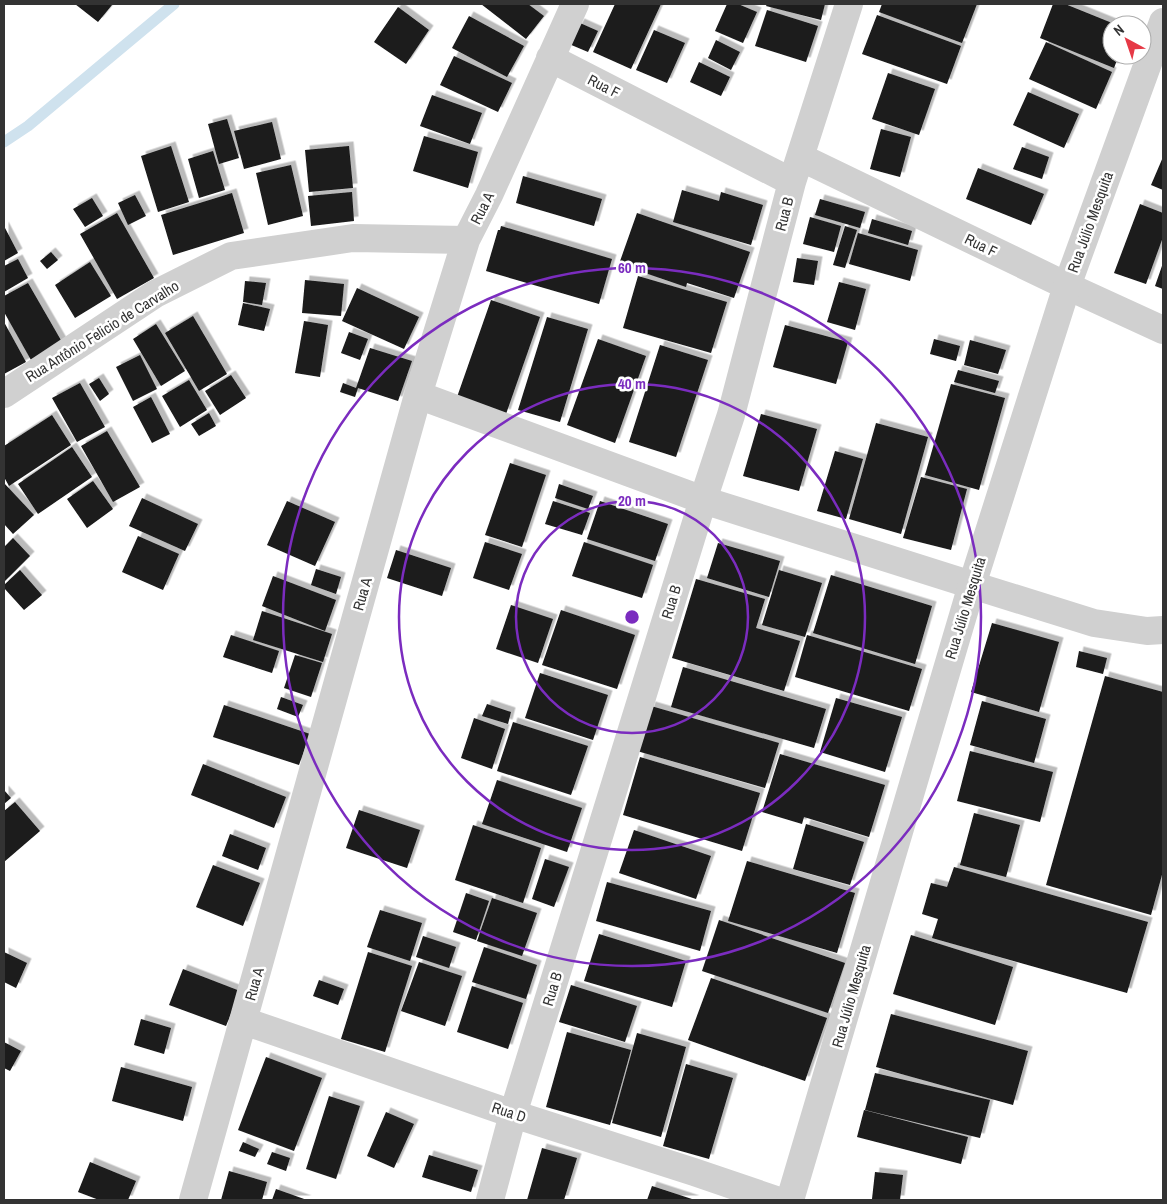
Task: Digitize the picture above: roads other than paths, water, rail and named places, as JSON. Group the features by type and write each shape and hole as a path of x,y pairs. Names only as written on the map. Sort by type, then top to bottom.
{"street":[{"name":"Rua A","path":"193,1200 418,395 466,240 489,196 575,4"},
{"name":"Rua B","path":"490,1200 514,1114 703,500 731,415 792,182 849,4"},
{"name":"Rua Júlio Mesquita","path":"790,1200 972,585 1067,286 1163,22"},
{"name":"Rua F","path":"550,58 792,182"},
{"name":"Rua F","path":"800,157 1067,286 1163,330"},
{"name":"Rua Antônio Felicio de Carvalho","path":"4,394 155,294 231,256 353,238 466,240"},
{"path":"418,395 703,500 972,585 1094,623 1147,631 1163,630"},
{"name":"Rua D","path":"244,1021 514,1114 776,1200"}],"waterway":[{"path":"4,142 28,126 174,4"}]}
